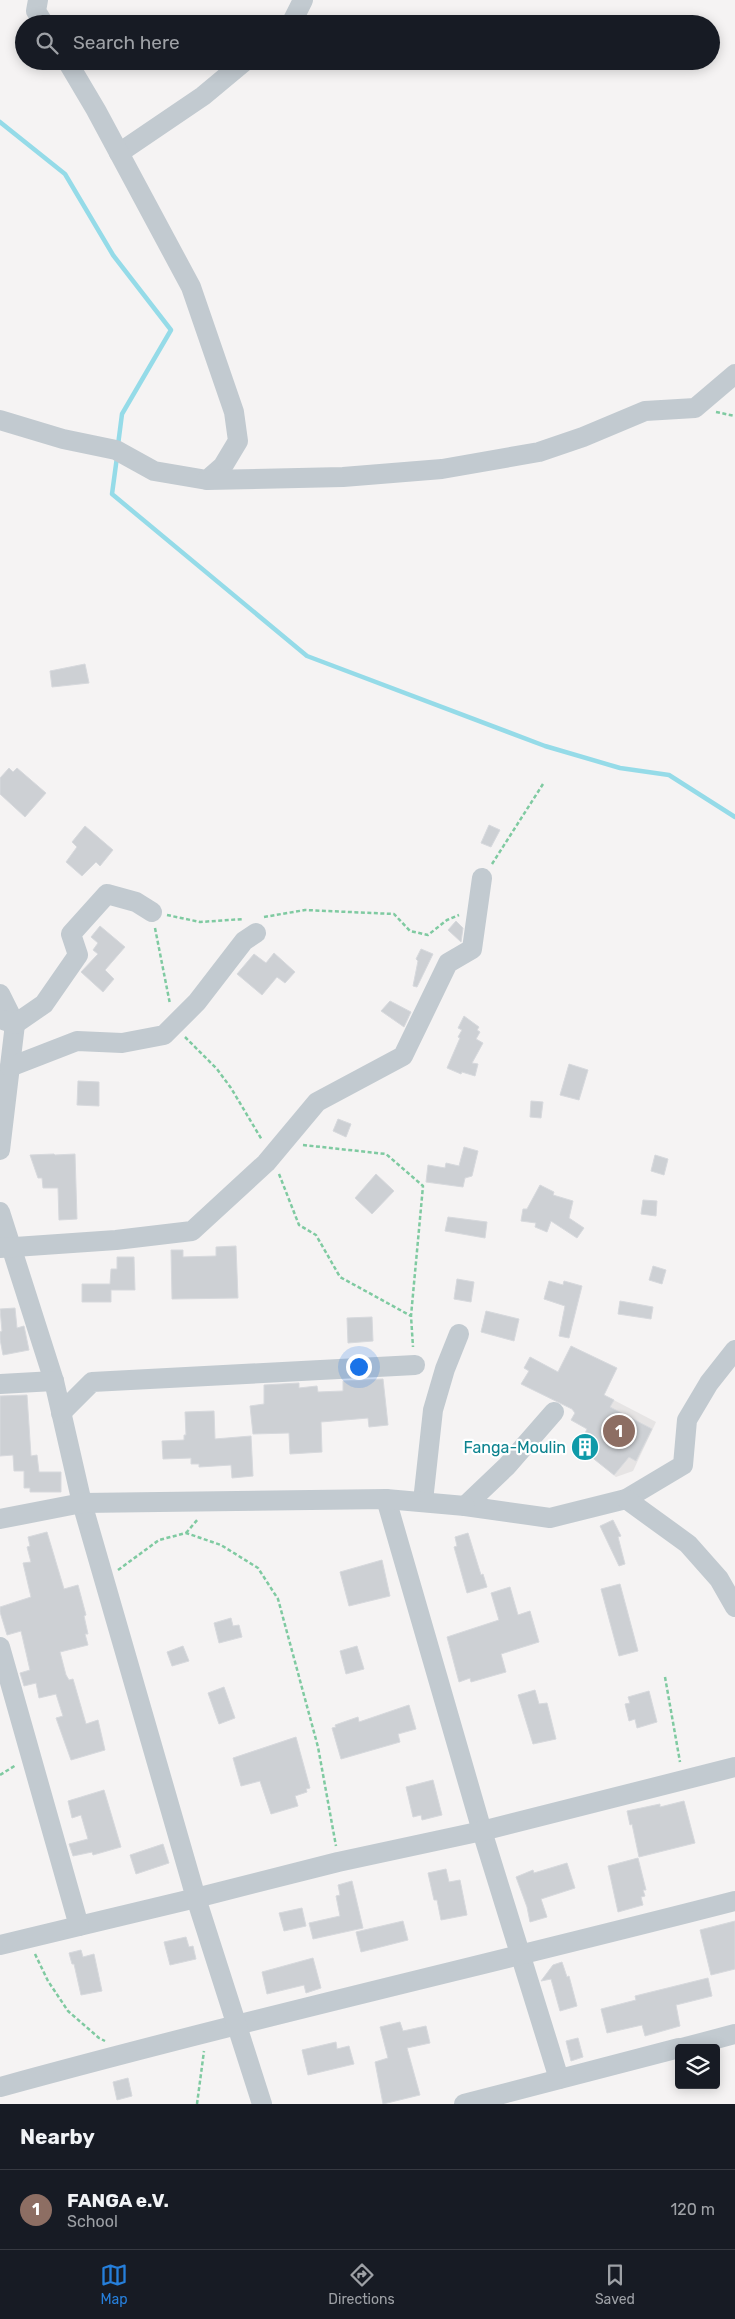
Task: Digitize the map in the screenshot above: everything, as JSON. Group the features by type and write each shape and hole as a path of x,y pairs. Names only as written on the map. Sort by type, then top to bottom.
{"street":[{"path":"38,0 36,11 38,15"},
{"path":"296,15 303,0"},
{"path":"72,70 191,287 234,412 238,442 223,466 208,480"},
{"path":"119,153 203,96 234,70"},
{"path":"0,420 63,439 116,450 154,471 208,480 343,477 442,469 539,452 583,437 645,411 695,408 735,374"},
{"path":"6,1248 116,1240 192,1231 276,1152 317,1102 403,1056 448,963 472,948 482,878"},
{"path":"7,1022 44,1004 65,977 78,955 71,934 107,894 136,902 152,912"},
{"path":"10,1067 77,1042 122,1043 164,1035 197,1002 257,923"},
{"path":"0,994 7,1022 10,1067 0,1150"},
{"path":"0,1212 6,1248 54,1381 82,1503 196,1898 262,2104"},
{"path":"423,1501 433,1410 445,1369 459,1334"},
{"path":"0,1519 82,1503 386,1499 423,1501 550,1518 626,1499 683,1465 686,1420 709,1383 735,1350"},
{"path":"61,1413 92,1382 415,1365"},
{"path":"0,1384 54,1381"},
{"path":"466,1506 507,1466 554,1412"},
{"path":"386,1499 482,1832 559,2079"},
{"path":"626,1499 688,1544 719,1579 735,1607"},
{"path":"0,1647 79,1926"},
{"path":"0,1945 338,1862 482,1832 735,1768"},
{"path":"0,2087 236,2025 522,1956 735,1901"},
{"path":"696,2044 735,2034"},
{"path":"464,2104 675,2049"}],"path":[{"path":"482,878 510,839 543,784"},
{"path":"411,1316 340,1277 316,1235 299,1224 276,1152 217,1069 174,1026 152,912 200,922 257,923 305,910 394,914 410,931 428,935 446,920 461,914"},
{"path":"276,1152 299,1145 386,1154 423,1186 411,1316 415,1365"},
{"path":"104,1580 159,1540 186,1533 221,1545 258,1568 278,1599 318,1747 338,1862"},
{"path":"665,1677 683,1781"},
{"path":"26,1939 48,1982 68,2011 99,2038 108,2042"},
{"path":"197,2104 204,2051 215,2031"}],"shaded area":[{"path":"604,1395 656,1422 633,1471 616,1477 579,1447"}],"building":[{"path":"85,664 89,683 52,687 50,671"},
{"path":"9,768 13,772 17,768 46,793 25,817 0,794 0,778"},
{"path":"489,825 500,830 491,847 481,843"},
{"path":"85,826 113,850 100,866 96,862 82,876 66,862 77,847 72,842"},
{"path":"456,921 463,928 461,942 448,930"},
{"path":"100,926 125,947 105,970 114,979 103,992 81,972 98,954 93,950 98,943 91,937"},
{"path":"421,949 433,954 417,987 413,986 418,961 416,959"},
{"path":"274,953 295,972 285,983 277,977 262,995 237,974 254,954 266,963"},
{"path":"390,1001 411,1012 404,1027 381,1011"},
{"path":"464,1016 479,1027 477,1030 480,1032 476,1039 483,1043 472,1063 478,1064 475,1076 462,1072 461,1074 447,1068 460,1038 458,1037 462,1030 458,1028"},
{"path":"569,1064 588,1070 579,1100 560,1095"},
{"path":"78,1081 99,1082 99,1106 77,1105"},
{"path":"531,1101 543,1102 541,1118 530,1117"},
{"path":"338,1119 351,1124 346,1137 333,1131"},
{"path":"464,1147 478,1151 472,1176 465,1178 463,1187 426,1182 428,1165 445,1168 446,1163 459,1166"},
{"path":"75,1154 77,1219 59,1220 58,1188 43,1188 42,1178 38,1178 30,1155"},
{"path":"655,1155 668,1159 664,1175 651,1171"},
{"path":"376,1174 394,1191 372,1214 355,1198"},
{"path":"540,1185 554,1192 553,1195 573,1201 569,1218 584,1228 577,1238 551,1221 547,1232 535,1227 536,1223 521,1221 523,1209 527,1209"},
{"path":"643,1200 657,1201 656,1216 641,1214"},
{"path":"448,1217 487,1222 485,1238 445,1231"},
{"path":"236,1246 238,1298 172,1299 171,1250 183,1250 183,1257 216,1256 216,1247"},
{"path":"117,1257 134,1257 135,1290 111,1290 111,1302 82,1302 82,1284 110,1284 111,1269 117,1269"},
{"path":"653,1266 666,1270 662,1284 649,1280"},
{"path":"457,1279 474,1282 471,1302 454,1299"},
{"path":"549,1281 563,1285 564,1281 582,1286 569,1338 559,1336 565,1306 544,1299"},
{"path":"620,1301 653,1307 651,1319 618,1314"},
{"path":"15,1308 17,1328 24,1326 29,1350 3,1355 0,1339 0,1332 2,1331 0,1309"},
{"path":"486,1311 519,1319 514,1341 481,1332"},
{"path":"372,1317 373,1341 348,1343 347,1318"},
{"path":"571,1346 617,1368 604,1395 614,1400 610,1407 652,1429 636,1461 629,1457 614,1475 579,1447 587,1429 571,1420 575,1413 572,1409 521,1384 529,1371 524,1368 530,1357 558,1372"},
{"path":"383,1379 388,1425 369,1427 368,1418 321,1422 322,1452 290,1454 289,1433 253,1434 250,1406 264,1404 264,1385 299,1383 299,1388 317,1386 318,1392 343,1391 343,1381"},
{"path":"27,1395 31,1456 37,1455 39,1472 61,1472 61,1492 30,1492 30,1488 24,1488 24,1471 14,1471 13,1455 0,1456 0,1396"},
{"path":"214,1411 215,1439 251,1436 253,1476 232,1478 231,1465 199,1467 199,1464 191,1464 191,1458 163,1459 162,1441 184,1440 184,1435 186,1435 185,1412"},
{"path":"613,1520 621,1536 618,1537 625,1564 619,1566 600,1526"},
{"path":"47,1532 64,1589 78,1585 86,1615 84,1616 88,1634 85,1634 88,1645 60,1652 66,1675 69,1680 73,1679 86,1724 98,1720 105,1750 71,1760 56,1718 63,1716 56,1694 39,1698 36,1683 24,1686 20,1673 30,1670 21,1631 7,1635 0,1612 0,1607 31,1597 23,1563 31,1562 27,1547 30,1546 28,1537"},
{"path":"468,1533 481,1575 483,1574 487,1587 467,1593 454,1547 457,1546 455,1537"},
{"path":"382,1560 390,1596 349,1606 340,1572"},
{"path":"620,1584 638,1651 619,1656 601,1589"},
{"path":"510,1587 518,1615 530,1611 539,1642 501,1654 506,1672 471,1682 470,1678 459,1682 447,1637 499,1620 491,1593"},
{"path":"231,1618 233,1626 239,1625 242,1637 219,1643 214,1623"},
{"path":"183,1646 189,1661 172,1666 167,1652"},
{"path":"357,1646 364,1669 346,1674 340,1651"},
{"path":"224,1687 235,1718 219,1724 208,1693"},
{"path":"535,1690 539,1704 547,1703 556,1739 533,1744 518,1695"},
{"path":"649,1691 657,1722 637,1728 635,1719 629,1721 625,1704 630,1703 628,1697"},
{"path":"409,1705 416,1729 398,1734 400,1742 341,1759 332,1728 336,1727 335,1725 358,1717 359,1722"},
{"path":"296,1737 310,1788 306,1789 307,1792 295,1796 298,1806 271,1814 260,1781 241,1786 233,1758"},
{"path":"433,1780 442,1815 422,1820 421,1815 413,1817 406,1787"},
{"path":"104,1790 121,1847 93,1855 92,1852 73,1856 69,1844 88,1839 81,1815 72,1818 68,1801"},
{"path":"684,1801 695,1843 639,1857 632,1824 630,1825 627,1811 660,1804 660,1807"},
{"path":"163,1844 169,1863 136,1874 130,1855"},
{"path":"638,1858 646,1890 643,1890 645,1896 641,1897 643,1905 618,1912 608,1866"},
{"path":"567,1863 575,1888 541,1899 547,1917 530,1922 527,1907 516,1877 533,1870 534,1873"},
{"path":"446,1869 449,1882 460,1880 467,1915 441,1920 428,1873"},
{"path":"352,1881 363,1928 313,1939 309,1923 340,1916 336,1896 340,1895 338,1885"},
{"path":"302,1908 306,1926 284,1931 279,1913"},
{"path":"403,1921 408,1940 361,1952 356,1932"},
{"path":"735,1921 735,1969 711,1975 700,1930"},
{"path":"186,1937 189,1947 193,1946 196,1959 170,1965 164,1942"},
{"path":"81,1950 83,1957 94,1954 102,1991 81,1995 74,1964 72,1964 69,1953"},
{"path":"313,1958 321,1988 306,1993 304,1985 267,1994 262,1972"},
{"path":"562,1962 567,1977 569,1976 577,2006 560,2011 551,1979 541,1981 553,1965"},
{"path":"708,1978 712,1996 676,2005 680,2026 645,2036 642,2025 607,2033 601,2009 636,2000 635,1996"},
{"path":"400,2022 403,2031 426,2026 430,2043 407,2048 420,2095 383,2104 375,2062 388,2058 380,2027"},
{"path":"578,2038 583,2057 571,2061 566,2041"},
{"path":"336,2042 337,2049 349,2046 354,2064 308,2075 302,2050"},
{"path":"128,2078 132,2096 117,2100 113,2082"}],"waterway":[{"path":"0,122 65,174 113,255 171,330 122,414 118,445"},
{"path":"117,457 112,494 307,656 545,746 620,768 669,775 735,817"}],"place":[{"name":"FANGA e.V.","path":"619,1431"},
{"name":"Fanga-Moulin","path":"585,1447"}]}
